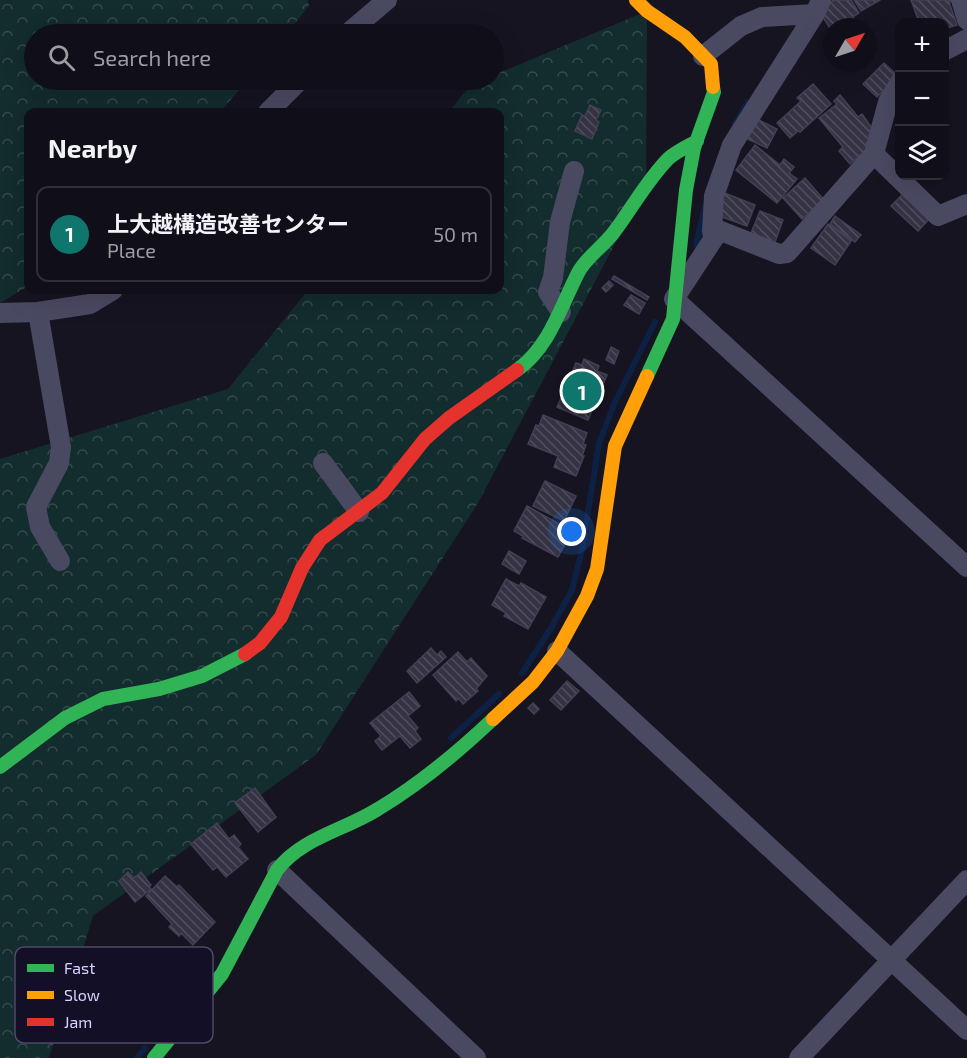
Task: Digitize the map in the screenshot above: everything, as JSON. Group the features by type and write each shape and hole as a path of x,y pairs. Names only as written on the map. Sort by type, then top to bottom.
{"street":[{"path":"359,24 387,0"},
{"path":"213,985 222,974 277,870 286,858 307,844 377,810 435,770 473,738 533,682 557,651 587,596 597,568 615,446 674,319 674,299 691,196 697,141 714,92 711,64 685,37 646,11 636,0"},
{"path":"961,0 967,20"},
{"path":"703,56 741,26 762,17 811,11"},
{"path":"674,299 712,232 714,196 732,145 811,11"},
{"path":"949,49 967,39"},
{"path":"272,108 290,90"},
{"path":"712,232 721,231 779,254 787,253 874,154 888,102 895,90"},
{"path":"0,767 65,718 103,699 159,689 202,676 242,656 260,643 281,617 302,568 320,540 382,493 425,439 449,418 530,361 561,312 579,271 613,234 646,184 671,156 697,141"},
{"path":"874,154 938,216 967,204"},
{"path":"561,312 548,292 553,278 560,222 574,171"},
{"path":"691,196 712,232"},
{"path":"0,313 38,312 90,304 106,294"},
{"path":"674,299 967,567"},
{"path":"38,312 61,447 59,463 36,507 40,527 60,561"},
{"path":"323,463 359,512"},
{"path":"557,651 967,1030"},
{"path":"277,870 476,1058"},
{"path":"798,1058 967,880"},
{"path":"154,1058 166,1043"}],"green space":[{"path":"0,0 308,0 309,6 294,24 24,24 24,90 239,90 224,108 24,108 24,288 0,303"},
{"path":"647,11 646,185 478,503 316,755 93,916 83,947 15,947 15,1043 54,1043 49,1058 0,1058 0,459 228,389 305,294 504,294 504,108 452,108 467,90 504,90 504,71"}],"building":[{"path":"834,0 851,0 859,13 853,18 824,18 818,9"},
{"path":"854,0 880,0 861,11"},
{"path":"911,0 955,0 949,2 957,25 949,27 949,18 918,18"},
{"path":"884,63 895,73 895,79 877,97 863,84"},
{"path":"813,84 831,104 790,138 777,123 801,101 797,98"},
{"path":"840,95 858,117 862,114 874,131 867,137 870,140 866,143 869,148 850,164 839,151 843,147 819,118 837,104 834,101"},
{"path":"590,105 601,110 596,120 599,122 592,139 575,131 582,115 585,116"},
{"path":"753,117 777,129 767,148 743,137"},
{"path":"755,145 780,165 784,159 794,167 789,173 797,179 777,203 736,170"},
{"path":"805,178 824,200 802,219 783,198"},
{"path":"722,192 755,205 747,226 714,214"},
{"path":"905,192 931,217 918,231 891,206"},
{"path":"760,211 783,220 775,242 751,233"},
{"path":"835,216 861,235 855,242 830,224"},
{"path":"828,224 851,241 835,265 811,248"},
{"path":"614,276 649,297 647,300 612,279"},
{"path":"609,281 613,285 606,292 602,288"},
{"path":"631,295 645,303 639,314 624,305"},
{"path":"611,347 619,351 614,364 606,360"},
{"path":"584,359 599,366 597,371 607,375 588,420 557,407 576,363 582,365"},
{"path":"543,415 587,433 583,444 586,445 582,456 584,456 576,476 554,467 558,456 528,444"},
{"path":"545,481 576,496 564,521 533,506"},
{"path":"527,506 572,531 558,557 522,538 523,536 514,531"},
{"path":"509,551 526,561 519,574 502,564"},
{"path":"506,579 519,586 521,583 546,597 528,629 504,616 506,613 492,605"},
{"path":"431,648 437,655 441,651 446,657 417,683 407,671"},
{"path":"458,652 467,662 471,658 487,676 476,689 478,691 463,704 458,698 456,701 433,675"},
{"path":"567,681 579,691 561,710 550,700"},
{"path":"409,692 420,706 408,716 418,728 415,731 421,739 410,748 400,736 382,750 375,741 381,736 370,723"},
{"path":"533,703 539,709 534,714 528,708"},
{"path":"255,788 276,817 258,832 235,803"},
{"path":"217,823 229,839 234,835 241,844 238,847 248,859 226,877 217,867 213,870 191,844"},
{"path":"128,872 134,878 141,872 151,885 149,887 151,889 135,902 119,881"},
{"path":"165,876 177,887 179,885 215,922 193,945 181,933 179,936 169,927 172,924 146,896"}],"waterway":[{"path":"735,124 748,102"},
{"path":"696,245 705,206"},
{"path":"522,673 572,590 582,550 599,443 615,402 655,322"},
{"path":"451,738 499,694"},
{"path":"137,1058 145,1048"}],"traffic: fast":[{"path":"647,376 673,319 686,190 694,148 714,92 713,87"},
{"path":"517,370 538,350 546,338 585,262 614,232 661,166 672,155 697,141"},
{"path":"0,767 65,718 103,699 159,689 202,676 245,654"},
{"path":"213,985 222,974 277,870 287,859 311,842 365,816 409,789 493,719"},
{"path":"154,1058 166,1043"}],"traffic: slow":[{"path":"636,0 647,11 685,37 711,64 713,87"},
{"path":"493,719 533,682 557,651 587,596 597,569 615,446 647,376"}],"traffic: jam":[{"path":"245,654 260,643 281,617 302,568 320,540 382,493 425,439 449,418 517,370"}],"place":[{"name":"上大越構造改善センター","path":"582,391"}]}
